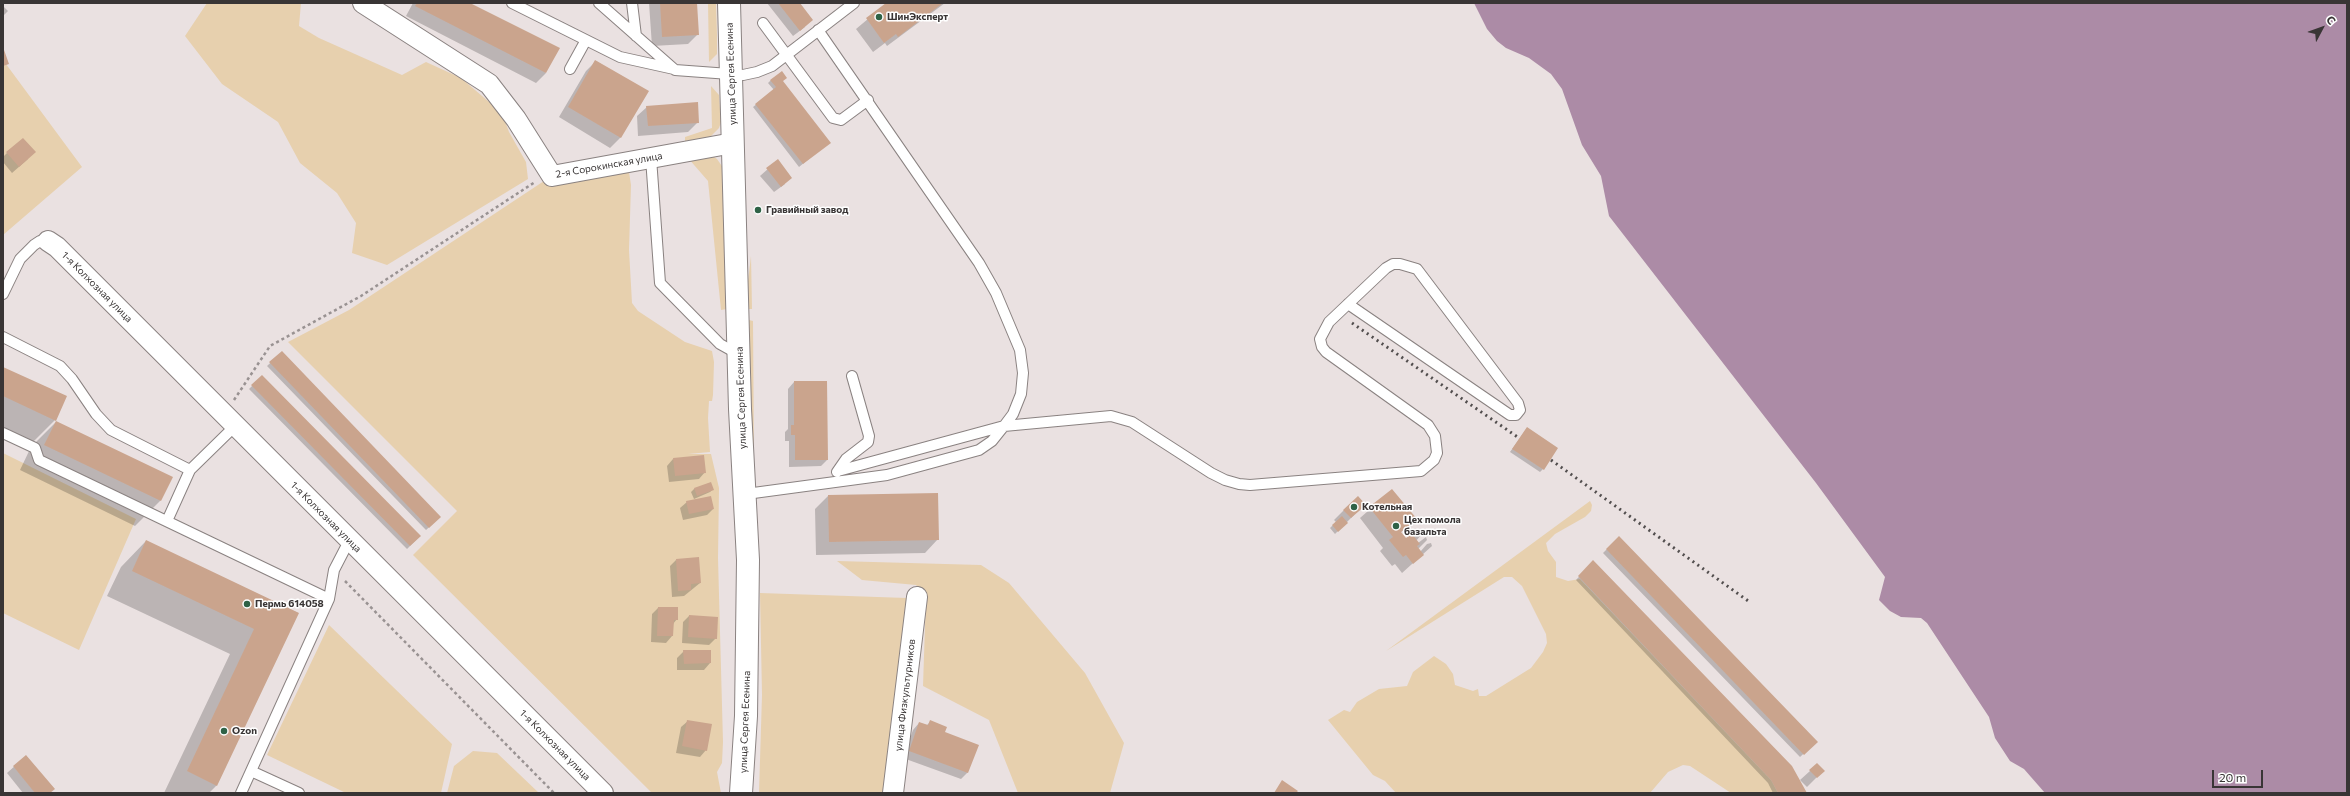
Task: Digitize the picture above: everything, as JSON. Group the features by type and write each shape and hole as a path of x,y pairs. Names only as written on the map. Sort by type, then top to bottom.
{"street":[{"name":"2-я Сорокинская улица","path":"363,3 489,84 516,119 552,176 733,143"},
{"name":"улица Сергея Есенина","path":"729,3 738,354 746,494 748,560 747,684 745,747 741,793"},
{"name":"1-я Колхозная улица","path":"48,241 57,247 349,541 603,793"},
{"name":"улица Физкультурников","path":"893,793 917,597"}],"lane":[{"path":"512,3 620,57 675,70 732,74 757,72 772,66 854,3"},
{"path":"599,3 675,70"},
{"path":"632,3 636,36"},
{"path":"763,23 833,118 841,120 868,100"},
{"path":"746,494 887,475 979,450 992,441 1004,426 1017,404 1022,383 1022,361 1014,332 996,293 979,263 868,100 818,30"},
{"path":"570,69 586,40"},
{"path":"651,158 660,283 720,344 738,354"},
{"path":"3,294 20,259 40,241 48,241"},
{"path":"838,471 1004,426 1101,417 1122,418 1132,422 1211,473 1225,480 1250,486 1421,471 1434,460 1437,453 1435,436 1428,425 1322,347 1320,339 1324,330 1348,304 1393,264 1417,268 1518,403 1520,410 1516,415 1510,415 1348,304"},
{"path":"3,337 60,366 72,379 96,414 111,430 190,470"},
{"path":"834,482 838,471 846,459 868,442 869,436 852,376"},
{"path":"167,521 190,470 229,420"},
{"path":"3,433 35,448 39,460 329,599"},
{"path":"241,793 329,599 334,570 349,541"},
{"path":"251,771 299,793"}],"path":[{"path":"229,420 242,390 270,346 361,296 542,177 552,176"},
{"path":"334,570 554,793"}],"shaded area":[{"path":"207,3 301,3 299,26 319,38 402,75 426,62 461,78 502,113 509,132 526,162 528,179 387,265 352,253 356,223 337,193 300,163 278,122 222,84 185,36"},
{"path":"708,3 716,3 717,35 717,54 709,62"},
{"path":"1474,3 2347,3 2347,793 2045,793 2024,769 2010,761 1995,738 1989,717 1927,623 1921,618 1901,617 1890,611 1879,600 1885,577 1816,483 1609,216 1601,176 1582,145 1562,89 1551,74 1529,58 1506,48 1497,41 1487,29"},
{"path":"3,60 82,167 3,235"},
{"path":"711,86 719,95 721,122 719,128 710,137 685,141 685,137 712,128"},
{"path":"710,154 717,159 724,169 727,309 721,310 708,181 688,158"},
{"path":"629,172 631,185 629,250 632,303 638,311 685,342 712,351 714,362 713,395 712,401 709,401 708,418 710,452 688,454 711,454 719,488 718,558 723,742 722,763 717,772 721,793 652,793 413,555 457,511 288,342 349,310 544,181"},
{"path":"751,256 752,309 749,309 748,281"},
{"path":"749,320 753,321 754,461 752,461"},
{"path":"3,453 136,519 79,650 3,613"},
{"path":"1590,501 1592,505 1591,511 1585,517 1555,534 1546,543 1548,551 1556,562 1556,577 1568,581 1580,579 1771,780 1778,793 1731,793 1690,766 1683,765 1668,772 1650,793 1396,793 1385,781 1373,775 1328,720 1344,710 1350,712 1357,702 1379,689 1407,686 1413,672 1434,656 1446,664 1453,674 1455,685 1473,691 1478,689 1479,696 1486,696 1531,668 1543,652 1547,643 1546,634 1522,586 1512,577 1504,577 1386,651"},
{"path":"837,561 981,565 1009,583 1085,673 1124,743 1110,793 1018,793 989,720 923,686 926,596 916,585 862,580"},
{"path":"760,593 907,598 885,793 759,793 762,695"},
{"path":"329,625 452,744 441,793 346,793 267,755"},
{"path":"473,751 497,753 539,793 447,793 454,766"}],"building":[{"path":"417,3 470,3 560,48 546,73 415,6"},
{"path":"660,3 697,3 699,35 662,37"},
{"path":"778,3 800,3 813,20 800,31"},
{"path":"886,3 943,3 898,37 896,34 884,43 866,18"},
{"path":"3,47 9,64 3,66"},
{"path":"595,60 649,91 621,138 568,107"},
{"path":"782,71 787,78 783,81 831,143 803,164 755,104 776,87 770,80"},
{"path":"698,102 699,123 648,126 646,106"},
{"path":"23,138 36,152 19,167 6,152"},
{"path":"778,159 792,178 781,187 766,168"},
{"path":"282,351 441,517 429,528 269,362"},
{"path":"3,367 67,396 56,421 3,396"},
{"path":"262,375 421,536 410,546 251,385"},
{"path":"794,381 827,381 828,460 795,460 795,435 791,435 791,425 794,425"},
{"path":"56,421 173,477 161,501 44,445"},
{"path":"1527,427 1558,448 1544,470 1512,449"},
{"path":"704,455 706,473 675,476 673,458"},
{"path":"711,482 714,490 697,496 694,488"},
{"name":"Цех помола базальта","path":"1392,489 1417,519 1401,532 1406,538 1412,534 1420,544 1417,546 1424,555 1413,564 1406,555 1403,557 1389,540 1393,537 1369,507"},
{"path":"938,493 939,540 829,542 828,495"},
{"path":"711,496 714,509 689,514 686,501"},
{"name":"Котельная","path":"1358,496 1366,505 1351,518 1343,510"},
{"path":"1342,516 1348,523 1338,532 1332,525"},
{"path":"1619,536 1818,742 1804,755 1606,549"},
{"path":"146,540 299,613 217,786 187,771 254,629 132,571"},
{"path":"699,557 701,583 691,584 691,590 678,591 676,559"},
{"path":"1593,560 1792,766 1807,793 1778,793 1771,780 1578,576"},
{"path":"658,607 678,607 678,620 674,620 673,636 657,636"},
{"path":"689,615 718,617 717,639 688,637"},
{"path":"683,650 711,650 711,663 684,664"},
{"path":"687,720 712,724 707,751 682,746"},
{"path":"930,720 947,727 945,732 979,745 968,773 909,751 919,722 928,725"},
{"path":"26,755 55,789 50,793 35,793 13,766"},
{"path":"1817,763 1825,771 1817,778 1809,770"},
{"path":"1282,780 1298,791 1296,793 1274,793"}],"railway":[{"path":"1352,323 1519,438"},
{"path":"1551,460 1751,603"}],"place":[{"name":"ШинЭксперт","path":"879,17"},
{"name":"Гравийный завод","path":"758,210"},
{"name":"Котельная","path":"1354,507"},
{"name":"Цех помола базальта","path":"1396,526"},
{"name":"Пермь 614058","path":"247,604"},
{"name":"Ozon","path":"224,731"}]}
